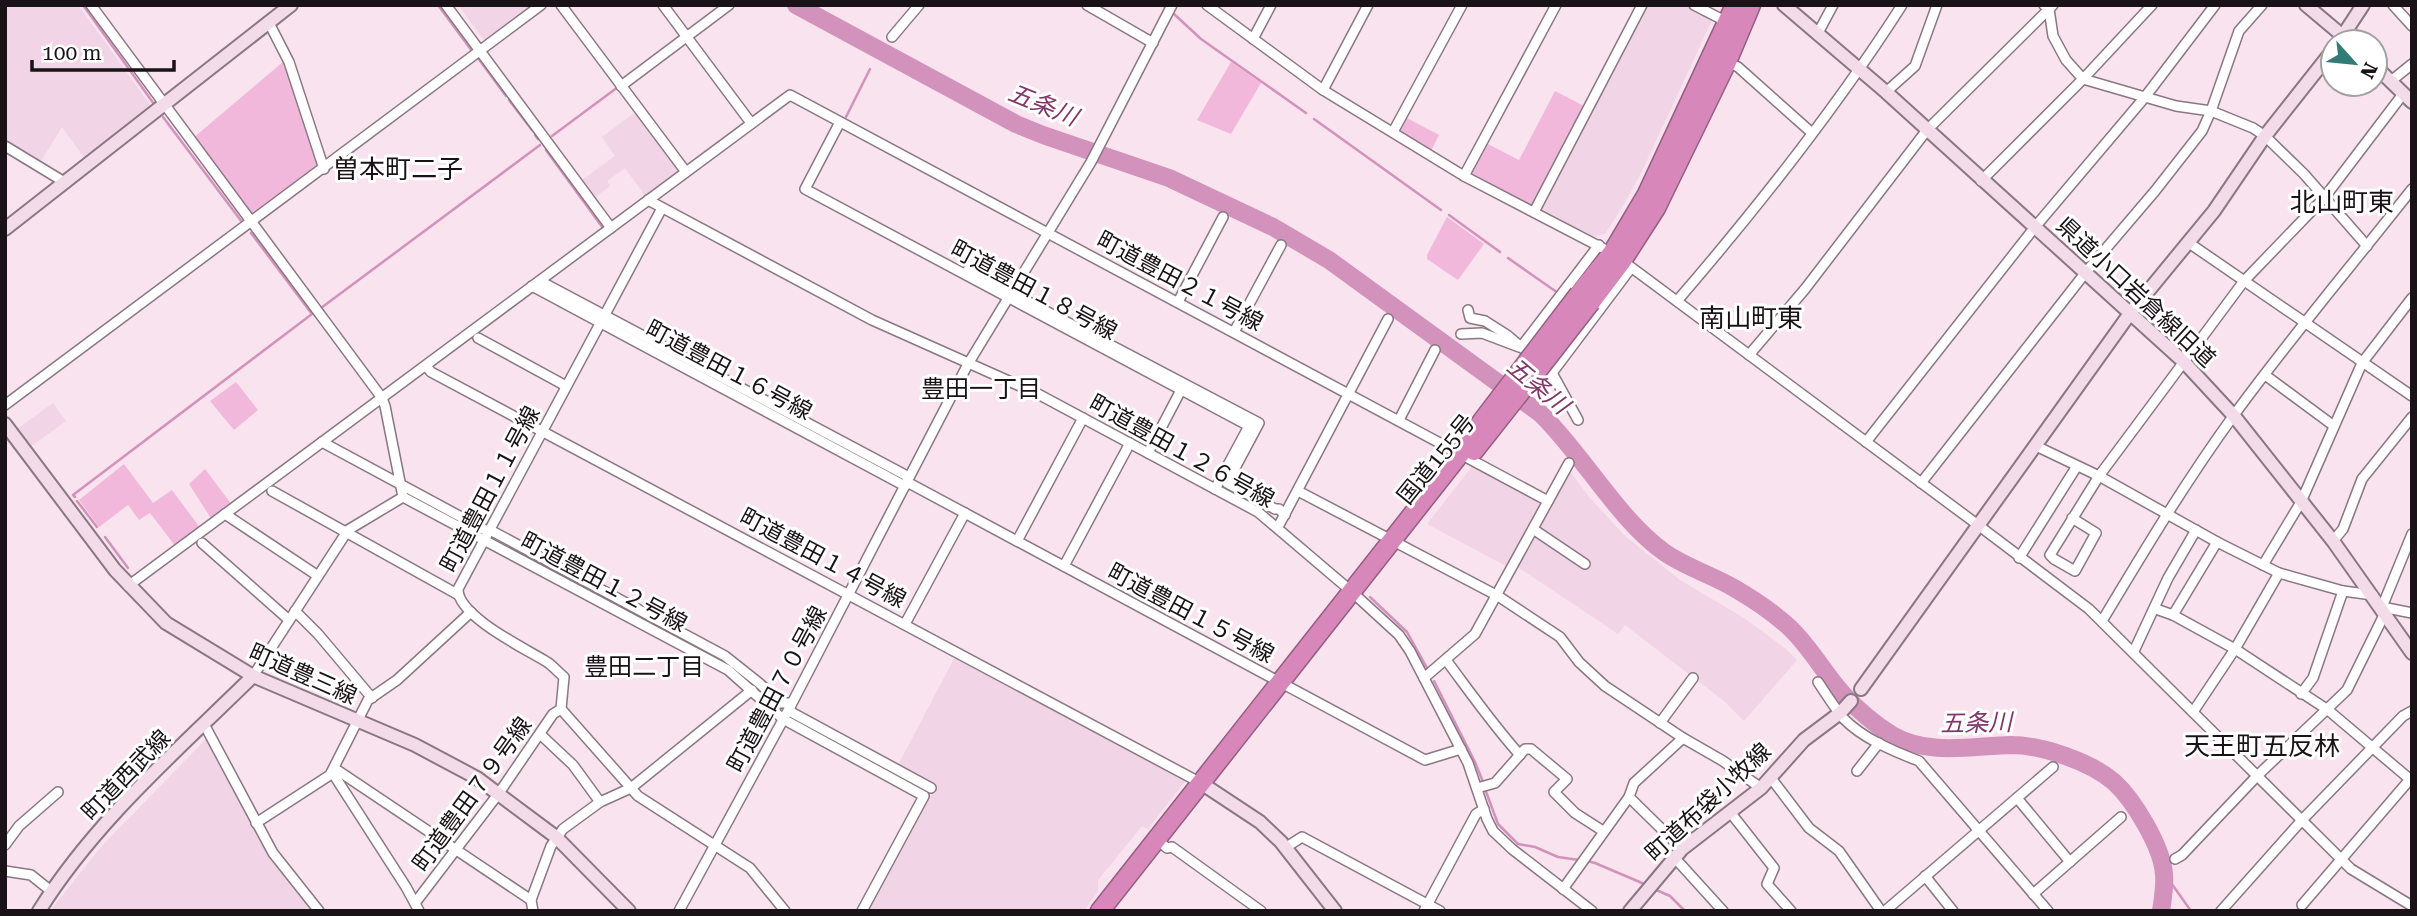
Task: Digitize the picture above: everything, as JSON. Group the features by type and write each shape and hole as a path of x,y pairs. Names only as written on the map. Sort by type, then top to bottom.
{"highway":[{"name":"国道155号","path":"1616,257 1735,5"},
{"name":"国道155号","path":"1100,911 1465,455 1656,208 1727,62 1751,5"},
{"name":"国道155号","path":"1107,911 1203,784"}],"street":[{"path":"90,5 382,399 402,491 400,500 345,533 253,676"},
{"path":"5,229 290,5"},
{"path":"446,5 611,228"},
{"path":"5,405 541,5"},
{"path":"561,5 686,172"},
{"path":"128,586 427,367 751,123 663,5"},
{"path":"621,86 729,5"},
{"path":"892,37 919,5"},
{"path":"1087,5 1153,43"},
{"name":"町道豊田７０号線","path":"679,911 716,847 968,364 1094,156 1172,5"},
{"path":"1207,5 1324,90 1464,176 1616,257 1978,525 2089,609 2351,869 2410,903"},
{"path":"1253,39 1271,5"},
{"path":"1324,90 1368,5"},
{"path":"1393,132 1462,5"},
{"path":"1464,176 1556,5"},
{"path":"1534,212 1642,5"},
{"path":"1694,5 1727,22"},
{"name":"県道小口岩倉線旧道","path":"1784,5 1886,92 2183,362 2234,416 2333,541 2411,650"},
{"path":"1817,35 1833,5"},
{"path":"1677,302 1749,217 1860,70 1902,5"},
{"path":"1886,92 1915,66 1937,5"},
{"path":"1981,181 2152,5"},
{"path":"1866,442 2035,227 2145,97 2214,5"},
{"path":"1921,483 2086,272 2202,131 2239,32 2262,5"},
{"path":"2306,5 2331,28"},
{"path":"2350,28 2362,5"},
{"path":"2393,5 2412,26"},
{"path":"2048,7 2053,36 2066,60 2083,79 2145,97 2211,111 2253,128 2304,174 2367,246"},
{"path":"1749,355 1805,289 1927,130 2048,7"},
{"path":"269,23 289,62 324,169"},
{"path":"1727,62 1738,67 1812,133"},
{"path":"2072,518 2096,533 2075,571 2050,555 2072,518 2099,476 2244,281 2323,198 2407,98 2391,81 2412,64"},
{"path":"1844,708 1861,689 2131,312 2189,243 2265,136 2319,68"},
{"name":"町道豊田２１号線","path":"751,123 790,95 793,96 1548,501"},
{"name":"町道豊田１８号線","path":"840,122 805,189 1010,294 1249,426 1216,489"},
{"path":"5,146 66,183"},
{"path":"816,188 1010,294 1259,423 1227,483 1279,509 1285,515"},
{"path":"2102,621 2167,513 2234,416 2305,321 2412,189"},
{"name":"町道豊田１２６号線","path":"650,201 872,320 1038,394 1258,512 1278,527 1394,630 1410,651 1461,749 1490,826 1498,836 1592,911"},
{"name":"町道豊田１１号線","path":"561,709 564,677 548,663 524,650 471,612 457,594 662,208"},
{"path":"1178,302 1223,217"},
{"path":"2189,243 2412,396"},
{"path":"1234,332 1281,245"},
{"path":"1531,367 1616,257"},
{"path":"1531,367 1616,257"},
{"name":"町道豊田１５号線","path":"537,284 1425,760 1461,749"},
{"path":"2263,565 2301,502 2362,363 2412,299"},
{"path":"1468,310 1470,318 1485,321 1531,367"},
{"path":"1278,527 1388,319"},
{"path":"1461,334 1482,332 1512,346 1578,421"},
{"path":"478,338 566,386"},
{"path":"1399,420 1435,350"},
{"name":"町道豊田１４号線","path":"427,367 431,372 1203,784"},
{"path":"2264,375 2334,426"},
{"path":"1147,453 1181,390"},
{"path":"2333,541 2343,529 2362,478 2412,417"},
{"path":"1017,541 1083,418"},
{"name":"町道豊三線","path":"5,424 128,586 174,629 253,676 428,751 499,793 556,837 629,911"},
{"path":"1064,566 1129,443"},
{"name":"町道豊田１２号線","path":"321,445 402,491 488,534 728,670 783,719 924,796 862,911"},
{"path":"2036,446 2099,476 2217,542 2279,573 2343,591 2373,595"},
{"path":"1424,678 1475,634 1569,463"},
{"path":"2019,558 2077,466"},
{"path":"272,491 457,594"},
{"path":"1297,491 1497,596 1560,637 1589,673 1660,723 1723,761 1761,788"},
{"path":"905,624 965,513"},
{"path":"226,515 318,576"},
{"path":"1533,529 1585,564"},
{"path":"2134,651 2156,609 2168,578 2196,530"},
{"path":"488,534 725,656 781,703 788,703 791,712 931,788"},
{"path":"2175,859 2347,690 2383,610 2412,534"},
{"path":"2173,615 2217,542"},
{"path":"202,543 318,634 372,698"},
{"path":"2193,712 2235,649 2279,573"},
{"path":"2301,694 2313,678 2343,591"},
{"path":"2156,609 2173,615 2235,649 2328,710 2411,779 2302,905"},
{"path":"2383,610 2412,613"},
{"path":"256,823 333,770 368,700 397,680 471,612"},
{"path":"1446,660 1483,708 1491,723 1520,755"},
{"name":"町道西武線","path":"39,911 51,891 126,802 253,676"},
{"path":"1660,723 1693,678"},
{"path":"1818,682 1844,708 1853,726 1879,743 1919,761 2048,911"},
{"path":"533,911 531,900 556,837 600,802 631,788 752,690"},
{"name":"町道布袋小牧線","path":"1630,911 1678,853 1761,788 1804,740 1844,708"},
{"path":"561,709 638,796 750,868 785,911"},
{"name":"町道豊田７９号線","path":"417,907 553,714 561,709"},
{"path":"2221,911 2302,820 2403,716 2412,711"},
{"path":"204,724 277,859 319,911"},
{"path":"540,734 573,765 600,802"},
{"path":"1563,889 1629,797 1634,783 1683,738"},
{"path":"1857,771 1879,743"},
{"path":"1477,788 1495,783 1525,749 1531,749 1567,779 1555,792 1574,813 1603,831"},
{"path":"1771,778 1809,828 1839,851 1883,911 2053,767"},
{"path":"333,770 531,900"},
{"path":"333,770 417,907"},
{"path":"1203,784 1260,822 1285,848 1335,911"},
{"path":"5,845 19,826 58,792"},
{"path":"1629,797 1678,853 1723,911"},
{"path":"2017,798 2070,862"},
{"path":"1426,907 1476,814 1484,809"},
{"path":"1731,812 1774,868 1767,884 1791,911"},
{"path":"2033,894 2121,817"},
{"path":"1285,848 1302,838 1426,907 1440,911"},
{"path":"1160,842 1167,848 1172,847 1257,909"},
{"path":"5,872 31,875 51,891"},
{"path":"1925,876 1953,911"}],"shaded area":[{"path":"5,5 78,5 151,106 85,159 62,127 41,161 5,140"},
{"path":"458,5 536,5 486,43"},
{"path":"1645,5 1688,5 1713,18 1623,206 1605,234 1593,237 1540,211 1539,208"},
{"path":"284,61 319,165 253,216 249,215 192,139"},
{"path":"1231,62 1261,83 1231,134 1197,120"},
{"path":"1555,91 1586,107 1534,205 1530,206 1473,176 1471,171 1486,143 1519,160"},
{"path":"637,111 679,169 678,173 646,197 625,168 607,181 610,186 594,198 582,180 615,156 602,137"},
{"path":"1405,117 1439,135 1431,151 1400,133"},
{"path":"1447,217 1484,244 1458,280 1427,259"},
{"path":"236,382 258,410 234,430 210,401"},
{"path":"53,403 66,421 30,447 17,429"},
{"path":"124,464 153,503 172,490 201,529 176,547 150,513 139,520 128,505 99,527 79,500"},
{"path":"1474,464 1542,502 1508,567 1427,524"},
{"path":"205,469 232,505 212,520 189,484"},
{"path":"1569,470 1589,497 1625,536 1680,580 1744,618 1797,660 1744,721 1724,701 1625,625 1618,634 1516,566"},
{"path":"956,655 1186,780 1148,829 1142,826 1098,880 1098,891 1084,911 868,911 932,787 897,767"},
{"path":"206,739 267,853 314,911 50,911 100,848"}],"waterway":[{"path":"83,5 154,104"},
{"path":"438,5 472,51"},
{"name":"五条川","path":"796,5 1016,124 1169,178 1273,227 1329,260 1541,414 1616,505 1647,538 1672,557 1734,588 1778,617 1804,644 1843,694 1885,731 1906,742 1935,748 2011,745 2037,748 2066,756 2093,768 2114,782 2138,812 2158,851 2164,879 2161,911"},
{"path":"1163,5 1166,8"},
{"path":"1174,14 1201,39 1306,113"},
{"name":"五条川","path":"877,56 881,52"},
{"path":"478,58 506,96"},
{"path":"846,117 870,69"},
{"path":"552,136 618,87"},
{"path":"509,100 532,130"},
{"path":"163,117 242,222"},
{"path":"1314,119 1441,210"},
{"path":"535,135 538,139"},
{"path":"321,308 540,145"},
{"path":"546,150 603,228"},
{"path":"1449,215 1500,252"},
{"path":"75,497 73,495 312,314 251,233"},
{"path":"1508,258 1558,293"},
{"path":"77,501 97,527"},
{"path":"105,537 128,568"},
{"path":"1370,597 1407,632 1427,668"},
{"path":"1434,681 1483,782"},
{"path":"1485,789 1498,824 1518,844 1535,847 1558,857 1579,860"},
{"path":"1587,861 1642,883"},
{"path":"2164,873 2191,911"},
{"path":"1654,889 1670,896 1685,911"}],"district":[{"name":"曽本町二子","path":"398,169"},
{"name":"北山町東","path":"2342,202"},
{"name":"南山町東","path":"1751,318"},
{"name":"豊田一丁目","path":"981,389"},
{"name":"豊田二丁目","path":"644,667"},
{"name":"天王町五反林","path":"2262,746"}]}
